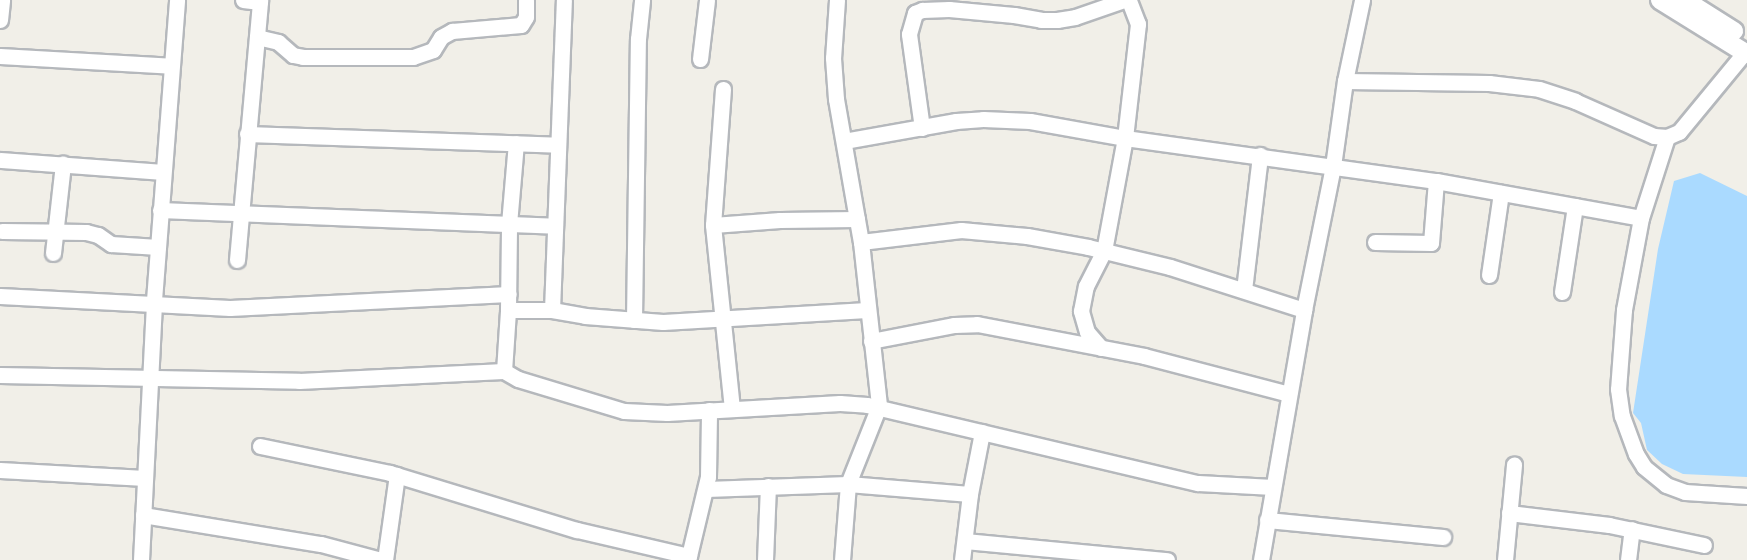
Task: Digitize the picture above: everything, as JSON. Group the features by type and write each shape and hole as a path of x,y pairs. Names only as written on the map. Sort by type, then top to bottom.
{"street":[{"path":"0,20 2,0"},
{"path":"141,560 154,302 177,0"},
{"path":"237,260 260,1 243,0"},
{"path":"257,37 278,42 293,55 303,57 413,57 433,50 441,37 452,31 521,25 526,17 526,0"},
{"path":"552,310 564,0"},
{"path":"634,320 638,39 642,0"},
{"path":"700,59 706,0"},
{"path":"837,0 834,75 861,242 879,406 848,484 842,560"},
{"path":"922,128 909,34 915,13 922,10 949,9 1057,20 1075,17 1124,0"},
{"path":"1101,348 1087,332 1081,311 1086,286 1104,250 1125,138 1138,24 1129,0"},
{"path":"1261,560 1304,310 1333,166 1345,81 1362,0"},
{"path":"1660,0 1746,48"},
{"path":"1685,0 1746,48"},
{"path":"1345,81 1490,83 1539,89 1575,101 1654,136 1667,138 1679,132 1746,48"},
{"path":"0,56 171,66"},
{"path":"723,89 713,225 732,408"},
{"path":"844,141 983,119 1054,124 1125,138 1436,181 1641,218"},
{"path":"247,134 558,145"},
{"path":"1667,138 1641,218 1624,310 1618,379 1622,416 1636,454 1644,467 1666,485 1704,494 1747,496"},
{"path":"504,371 508,310 509,224 516,143"},
{"path":"1244,290 1260,155"},
{"path":"0,160 163,172"},
{"path":"53,253 63,164"},
{"path":"1375,242 1431,243 1436,181"},
{"path":"1490,275 1501,193"},
{"path":"1562,292 1575,206"},
{"path":"160,210 555,226"},
{"path":"713,225 780,220 857,219"},
{"path":"861,242 961,230 1027,236 1104,250 1170,267 1304,310"},
{"path":"2,231 86,232 98,235 111,244 158,247"},
{"path":"0,296 154,302 230,308 508,294"},
{"path":"508,310 552,310 634,320 722,320 867,310"},
{"path":"871,341 954,325 977,324 1144,356 1289,394"},
{"path":"0,375 299,381 504,371 518,380 624,411 667,413 840,403 879,406 1198,483 1273,487"},
{"path":"260,447 397,475 577,530 689,558 706,489 709,410"},
{"path":"962,560 970,494 982,432"},
{"path":"1505,560 1514,464"},
{"path":"0,470 145,478"},
{"path":"385,560 397,475"},
{"path":"706,489 848,484 970,494"},
{"path":"765,560 768,486"},
{"path":"1509,513 1632,529 1704,545"},
{"path":"143,515 321,544 381,560"},
{"path":"1267,520 1443,537"},
{"path":"1628,560 1632,529"},
{"path":"965,541 1167,560"}],"water":[{"path":"1700,173 1747,196 1747,477 1683,474 1662,464 1647,450 1641,423 1633,413 1658,249 1674,181"}]}
